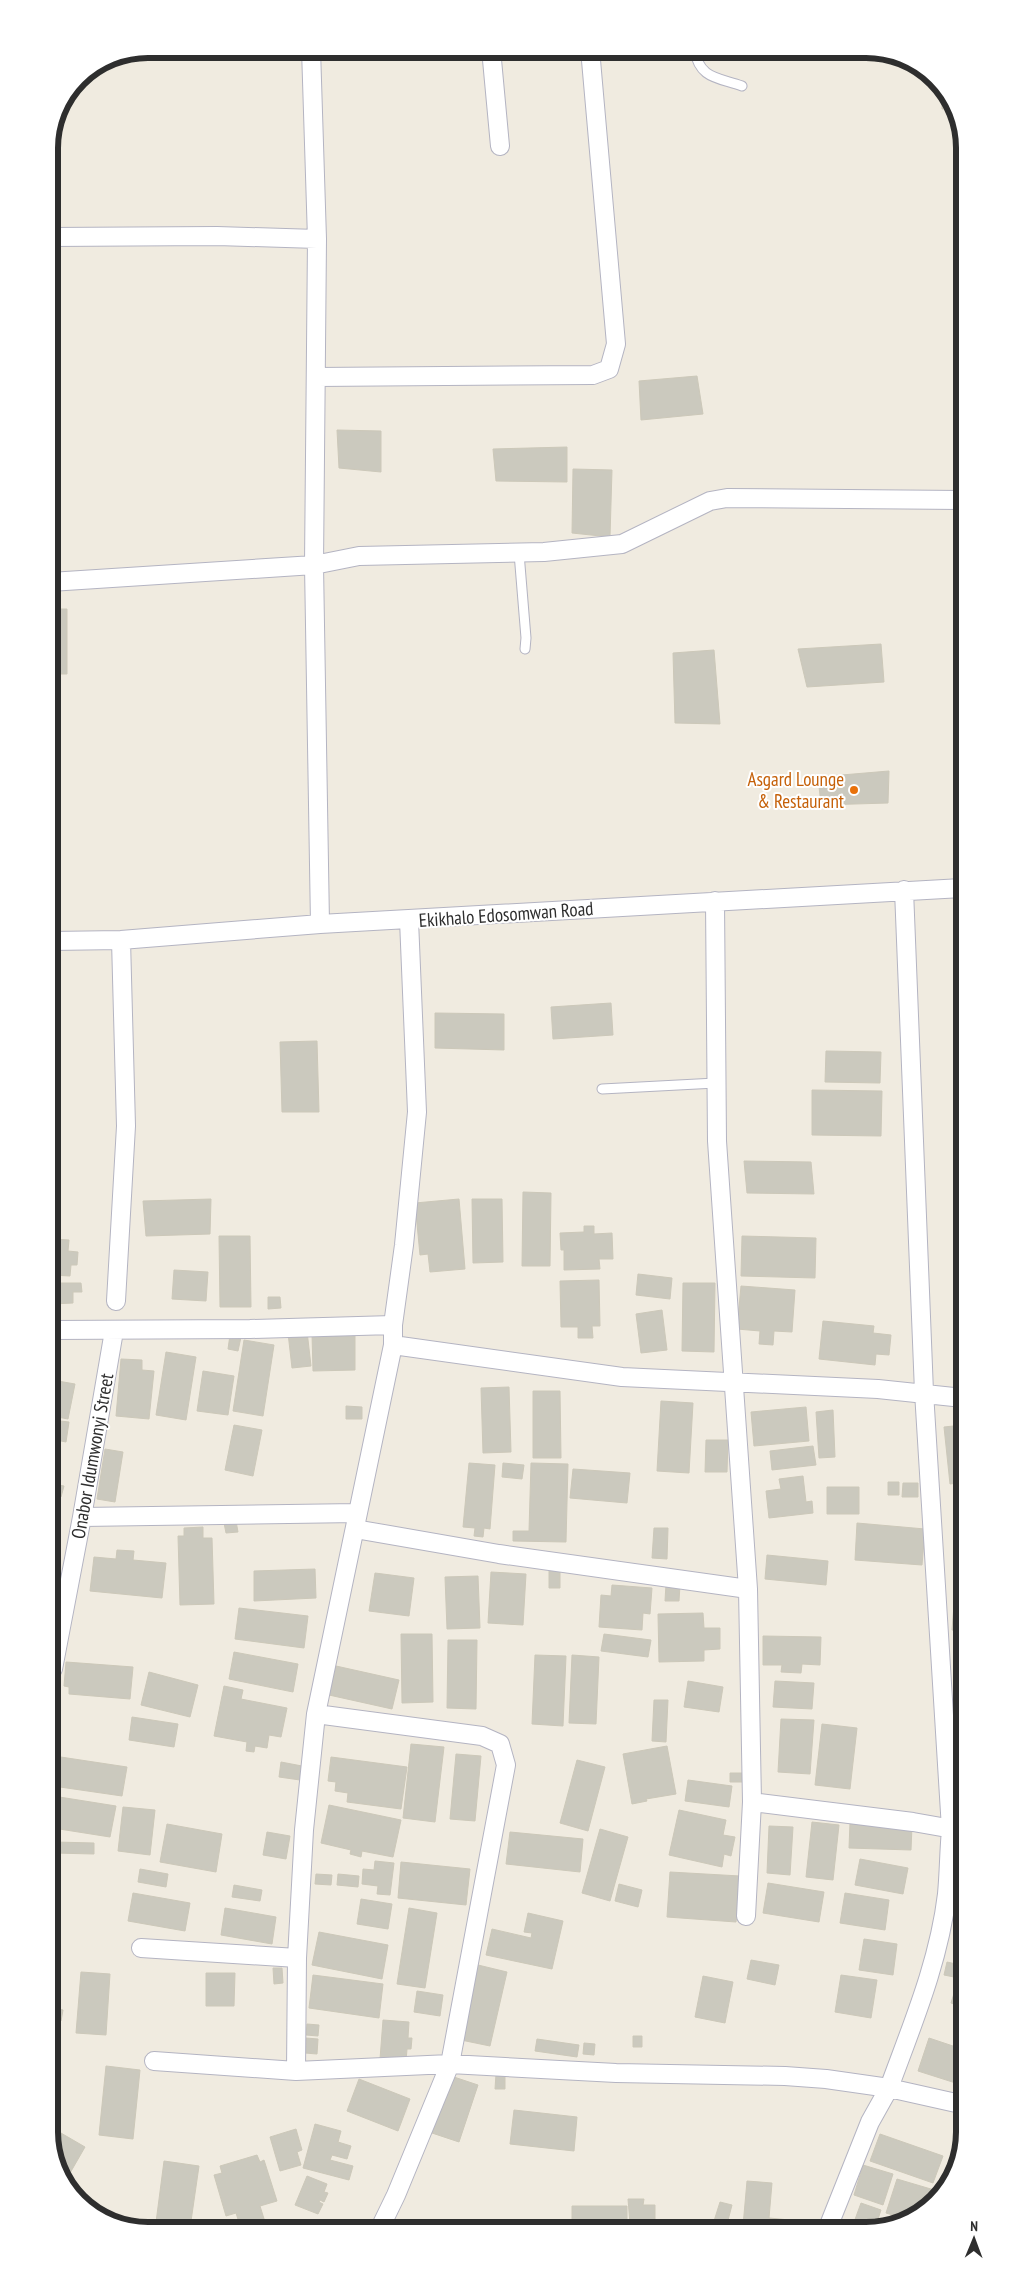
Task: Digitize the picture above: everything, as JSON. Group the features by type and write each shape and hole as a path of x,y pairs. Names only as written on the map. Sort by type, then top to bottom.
{"street":[{"path":"311,58 317,239 314,565 320,924"},
{"path":"492,58 500,146"},
{"path":"316,378 593,374 610,369 616,344 591,58"},
{"path":"58,237 217,236 317,239"},
{"path":"58,581 314,565 360,556 544,552 622,544 710,501 727,498 956,500"},
{"name":"Ekikhalo Edosomwan Road","path":"58,941 121,940 320,924 956,888"},
{"path":"904,890 924,1392 956,1804"},
{"path":"715,901 717,1141 748,1589 752,1802 746,1916"},
{"path":"296,2071 297,1958 304,1830 316,1714 393,1345 393,1325 404,1245 417,1112 409,920"},
{"path":"116,1301 126,1126 121,940"},
{"path":"58,1330 114,1331 393,1325"},
{"name":"Onabor Idumwonyi Street","path":"58,1643 114,1331"},
{"path":"393,1345 622,1378 924,1392 956,1397"},
{"path":"82,1517 356,1521 499,1554 748,1589"},
{"path":"316,1714 482,1736 500,1744 506,1765 450,2064 396,2196 383,2221"},
{"path":"752,1802 913,1822 956,1830"},
{"path":"830,2222 870,2122 889,2088 927,1982 937,1942 956,1841"},
{"path":"141,1948 297,1958"},
{"path":"154,2061 296,2071 450,2064 616,2073 785,2076 826,2079 889,2088 956,2103"}],"lane":[{"path":"696,58 697,64 705,73 742,86"},
{"path":"519,552 526,638 525,649"},
{"path":"602,1089 716,1083"}],"building":[{"path":"942,99 947,109 942,109"},
{"path":"697,376 703,414 641,420 639,381"},
{"path":"337,430 381,431 381,472 339,468"},
{"path":"567,447 567,482 496,481 493,449"},
{"path":"573,469 612,470 610,537 572,533"},
{"path":"58,609 67,609 67,674 58,674"},
{"path":"881,644 884,682 807,687 798,649"},
{"path":"714,650 720,724 675,723 673,653"},
{"name":"Asgard Lounge & Restaurant","path":"889,771 888,803 821,805 818,777"},
{"path":"611,1003 613,1035 553,1039 551,1007"},
{"path":"435,1013 504,1014 504,1050 435,1048"},
{"path":"317,1041 319,1112 282,1112 280,1042"},
{"path":"826,1051 881,1052 880,1083 825,1082"},
{"path":"812,1090 882,1091 881,1136 812,1135"},
{"path":"744,1161 811,1162 814,1194 747,1193"},
{"path":"523,1192 551,1193 550,1266 522,1266"},
{"path":"211,1199 210,1234 146,1236 143,1201"},
{"path":"459,1199 465,1269 430,1272 428,1254 420,1255 415,1203"},
{"path":"472,1199 502,1199 503,1262 473,1263"},
{"path":"584,1226 594,1226 594,1234 612,1233 613,1259 599,1259 600,1269 564,1270 564,1250 561,1250 560,1233 584,1232"},
{"path":"219,1236 250,1236 251,1307 220,1307"},
{"path":"742,1236 816,1238 815,1278 741,1276"},
{"path":"58,1239 69,1240 68,1251 78,1252 77,1265 71,1265 70,1276 58,1275"},
{"path":"174,1270 208,1272 206,1301 172,1299"},
{"path":"638,1274 672,1278 670,1299 636,1295"},
{"path":"599,1280 600,1326 592,1326 593,1338 578,1338 578,1327 561,1327 560,1281"},
{"path":"58,1283 81,1283 82,1292 73,1292 73,1303 58,1304"},
{"path":"683,1283 715,1283 714,1352 682,1351"},
{"path":"741,1286 795,1290 792,1332 774,1331 773,1345 759,1344 760,1331 737,1329"},
{"path":"268,1297 280,1297 281,1308 268,1309"},
{"path":"662,1310 667,1350 641,1353 636,1314"},
{"path":"823,1321 874,1326 873,1333 891,1335 889,1355 876,1354 875,1365 819,1359"},
{"path":"307,1331 311,1366 292,1368 288,1333"},
{"path":"355,1333 355,1370 313,1371 312,1334"},
{"path":"230,1335 241,1337 238,1351 228,1349"},
{"path":"244,1340 274,1345 263,1416 233,1411"},
{"path":"166,1352 196,1357 186,1420 156,1415"},
{"path":"121,1359 142,1360 142,1370 154,1371 149,1419 116,1416"},
{"path":"203,1371 234,1376 228,1415 197,1411"},
{"path":"58,1381 75,1384 68,1419 58,1417"},
{"path":"509,1387 511,1452 483,1453 481,1388"},
{"path":"533,1391 560,1391 561,1458 533,1458"},
{"path":"661,1401 693,1403 689,1473 657,1471"},
{"path":"346,1406 362,1407 362,1419 346,1419"},
{"path":"806,1407 809,1441 754,1446 751,1412"},
{"path":"833,1410 835,1457 819,1458 816,1412"},
{"path":"58,1421 69,1422 66,1442 58,1440"},
{"path":"234,1425 262,1430 253,1476 225,1470"},
{"path":"956,1426 956,1483 950,1484 944,1427"},
{"path":"706,1440 728,1440 727,1472 705,1472"},
{"path":"813,1446 816,1465 772,1470 770,1451"},
{"path":"105,1449 123,1452 115,1502 97,1499"},
{"path":"469,1463 495,1465 490,1529 484,1528 483,1537 474,1536 475,1528 463,1527"},
{"path":"503,1463 524,1465 522,1479 502,1477"},
{"path":"531,1463 568,1464 566,1542 513,1541 513,1531 529,1531"},
{"path":"573,1469 630,1473 627,1503 570,1498"},
{"path":"803,1476 806,1502 812,1501 813,1513 769,1518 766,1491 781,1489 779,1479"},
{"path":"888,1482 899,1482 899,1495 888,1495"},
{"path":"903,1483 918,1483 918,1497 902,1497"},
{"path":"58,1485 64,1486 61,1497 58,1496"},
{"path":"827,1487 859,1487 859,1514 827,1514"},
{"path":"236,1521 238,1532 226,1533 224,1523"},
{"path":"857,1523 925,1529 922,1565 855,1560"},
{"path":"203,1527 203,1538 212,1538 214,1604 180,1605 178,1536 184,1536 184,1528"},
{"path":"654,1528 668,1528 667,1559 652,1558"},
{"path":"117,1550 134,1551 133,1560 166,1563 162,1598 90,1591 94,1557 116,1559"},
{"path":"767,1555 828,1561 826,1585 765,1579"},
{"path":"315,1569 316,1598 254,1601 254,1571"},
{"path":"549,1570 560,1570 560,1588 549,1588"},
{"path":"491,1572 526,1574 523,1625 488,1623"},
{"path":"375,1573 414,1578 409,1616 369,1611"},
{"path":"478,1576 480,1628 447,1629 445,1577"},
{"path":"666,1584 680,1585 679,1601 665,1601"},
{"path":"612,1585 652,1588 650,1614 643,1613 642,1630 599,1627 601,1595 611,1596"},
{"path":"955,1593 956,1593 956,1630 952,1630"},
{"path":"239,1608 308,1616 304,1648 235,1639"},
{"path":"703,1613 704,1628 720,1628 720,1649 704,1650 704,1661 659,1662 658,1614"},
{"path":"401,1634 432,1634 433,1702 402,1703"},
{"path":"604,1634 651,1640 648,1657 601,1651"},
{"path":"763,1636 821,1637 820,1665 802,1664 801,1673 781,1672 782,1665 763,1665"},
{"path":"448,1640 477,1640 476,1709 447,1708"},
{"path":"234,1652 298,1664 293,1692 229,1679"},
{"path":"535,1655 566,1656 563,1726 532,1724"},
{"path":"572,1655 599,1657 596,1724 569,1723"},
{"path":"66,1662 133,1667 130,1699 69,1694 69,1687 64,1686"},
{"path":"336,1666 399,1680 392,1709 329,1695"},
{"path":"149,1672 198,1685 190,1717 141,1705"},
{"path":"688,1681 723,1687 719,1712 684,1707"},
{"path":"775,1681 814,1683 812,1709 773,1707"},
{"path":"224,1686 243,1690 241,1699 287,1708 281,1737 269,1735 267,1748 255,1746 254,1752 246,1751 247,1742 214,1736"},
{"path":"654,1700 668,1700 666,1742 652,1741"},
{"path":"132,1717 178,1724 174,1747 129,1740"},
{"path":"781,1719 814,1720 810,1774 778,1772"},
{"path":"822,1724 857,1728 850,1789 815,1785"},
{"path":"411,1744 444,1747 435,1822 403,1818"},
{"path":"667,1746 676,1794 646,1799 647,1801 632,1804 623,1754"},
{"path":"456,1754 481,1756 475,1821 450,1819"},
{"path":"58,1757 127,1767 122,1796 58,1787"},
{"path":"331,1757 407,1767 401,1809 347,1802 348,1793 335,1791 336,1782 328,1781"},
{"path":"577,1760 605,1767 588,1831 560,1823"},
{"path":"281,1762 302,1766 300,1780 279,1777"},
{"path":"730,1773 744,1773 744,1782 730,1782"},
{"path":"688,1780 732,1786 729,1807 685,1801"},
{"path":"58,1797 116,1806 110,1837 58,1829"},
{"path":"329,1805 401,1820 393,1857 362,1851 361,1857 350,1854 351,1850 321,1843"},
{"path":"123,1807 155,1810 150,1855 118,1851"},
{"path":"679,1810 726,1820 723,1835 735,1837 731,1856 724,1854 722,1867 669,1855"},
{"path":"812,1822 839,1825 833,1880 806,1877"},
{"path":"850,1823 912,1826 911,1850 849,1848"},
{"path":"167,1824 222,1834 216,1872 160,1862"},
{"path":"769,1826 793,1827 790,1875 767,1873"},
{"path":"600,1829 628,1837 610,1901 582,1893"},
{"path":"267,1832 290,1836 286,1859 263,1855"},
{"path":"510,1832 583,1839 580,1872 506,1864"},
{"path":"58,1842 94,1843 94,1854 58,1853"},
{"path":"860,1859 908,1868 903,1894 855,1885"},
{"path":"375,1861 394,1863 390,1895 377,1894 378,1886 362,1884 363,1869 374,1870"},
{"path":"401,1862 470,1869 466,1905 398,1898"},
{"path":"140,1869 168,1874 166,1887 138,1882"},
{"path":"670,1872 740,1876 736,1922 667,1917"},
{"path":"316,1874 332,1875 331,1885 315,1884"},
{"path":"338,1874 359,1876 358,1887 337,1885"},
{"path":"768,1883 824,1892 819,1922 763,1913"},
{"path":"619,1884 642,1890 638,1907 615,1901"},
{"path":"234,1885 262,1890 260,1901 232,1897"},
{"path":"133,1893 190,1903 185,1931 128,1921"},
{"path":"845,1893 889,1900 885,1930 840,1923"},
{"path":"361,1899 392,1904 388,1929 357,1924"},
{"path":"225,1908 276,1917 272,1944 221,1935"},
{"path":"409,1908 437,1913 425,1988 397,1984"},
{"path":"528,1913 563,1921 552,1969 486,1955 492,1929 531,1938 532,1933 524,1932"},
{"path":"319,1932 388,1945 382,1979 312,1965"},
{"path":"864,1939 897,1944 893,1975 859,1970"},
{"path":"751,1960 779,1965 775,1985 747,1979"},
{"path":"58,1961 59,1961 60,1975 58,1975"},
{"path":"947,1962 956,1964 956,1977 944,1975"},
{"path":"478,1965 507,1972 490,2046 461,2040"},
{"path":"273,1968 282,1968 283,1983 274,1984"},
{"path":"81,1972 110,1974 106,2035 76,2033"},
{"path":"206,1973 235,1973 234,2006 206,2006"},
{"path":"313,1975 383,1984 379,2018 309,2008"},
{"path":"841,1975 877,1980 871,2018 835,2012"},
{"path":"703,1976 733,1982 725,2023 695,2017"},
{"path":"956,1987 956,2005 951,2003"},
{"path":"417,1991 443,1995 440,2016 414,2012"},
{"path":"58,2009 63,2010 61,2021 58,2020"},
{"path":"383,2020 409,2022 408,2038 412,2038 411,2049 407,2049 406,2061 380,2059"},
{"path":"307,2024 319,2025 318,2036 306,2035"},
{"path":"633,2036 642,2036 642,2047 633,2047"},
{"path":"306,2038 318,2039 317,2054 305,2053"},
{"path":"929,2038 956,2047 956,2083 918,2071"},
{"path":"537,2039 579,2045 577,2057 535,2051"},
{"path":"584,2043 595,2044 594,2055 583,2054"},
{"path":"106,2066 140,2070 133,2139 99,2135"},
{"path":"496,2074 505,2074 505,2089 495,2089"},
{"path":"451,2076 478,2085 459,2142 432,2133"},
{"path":"359,2079 410,2099 398,2131 347,2111"},
{"path":"514,2110 577,2117 574,2151 510,2144"},
{"path":"315,2124 341,2131 338,2142 351,2146 347,2159 332,2155 330,2160 353,2166 349,2180 303,2168"},
{"path":"296,2129 302,2150 297,2152 301,2165 280,2171 270,2137"},
{"path":"58,2131 85,2147 69,2175 59,2149"},
{"path":"880,2134 943,2156 933,2183 870,2161"},
{"path":"257,2155 260,2162 264,2160 277,2201 260,2206 265,2221 239,2221 236,2213 226,2216 214,2175 222,2173 220,2166"},
{"path":"164,2161 199,2166 191,2221 156,2221"},
{"path":"863,2165 893,2174 883,2205 854,2195"},
{"path":"307,2176 327,2184 324,2192 328,2193 324,2202 320,2200 319,2202 323,2204 318,2214 295,2205"},
{"path":"897,2179 935,2190 921,2203 901,2215 897,2216 886,2213"},
{"path":"747,2181 772,2183 769,2218 800,2221 800,2222 743,2222"},
{"path":"628,2199 644,2199 643,2205 655,2205 655,2222 630,2222"},
{"path":"720,2202 732,2205 728,2222 714,2221"},
{"path":"861,2203 881,2210 877,2221 854,2222"},
{"path":"572,2206 627,2206 627,2222 572,2222"}],"place":[{"name":"Asgard Lounge & Restaurant","path":"854,790"}]}
